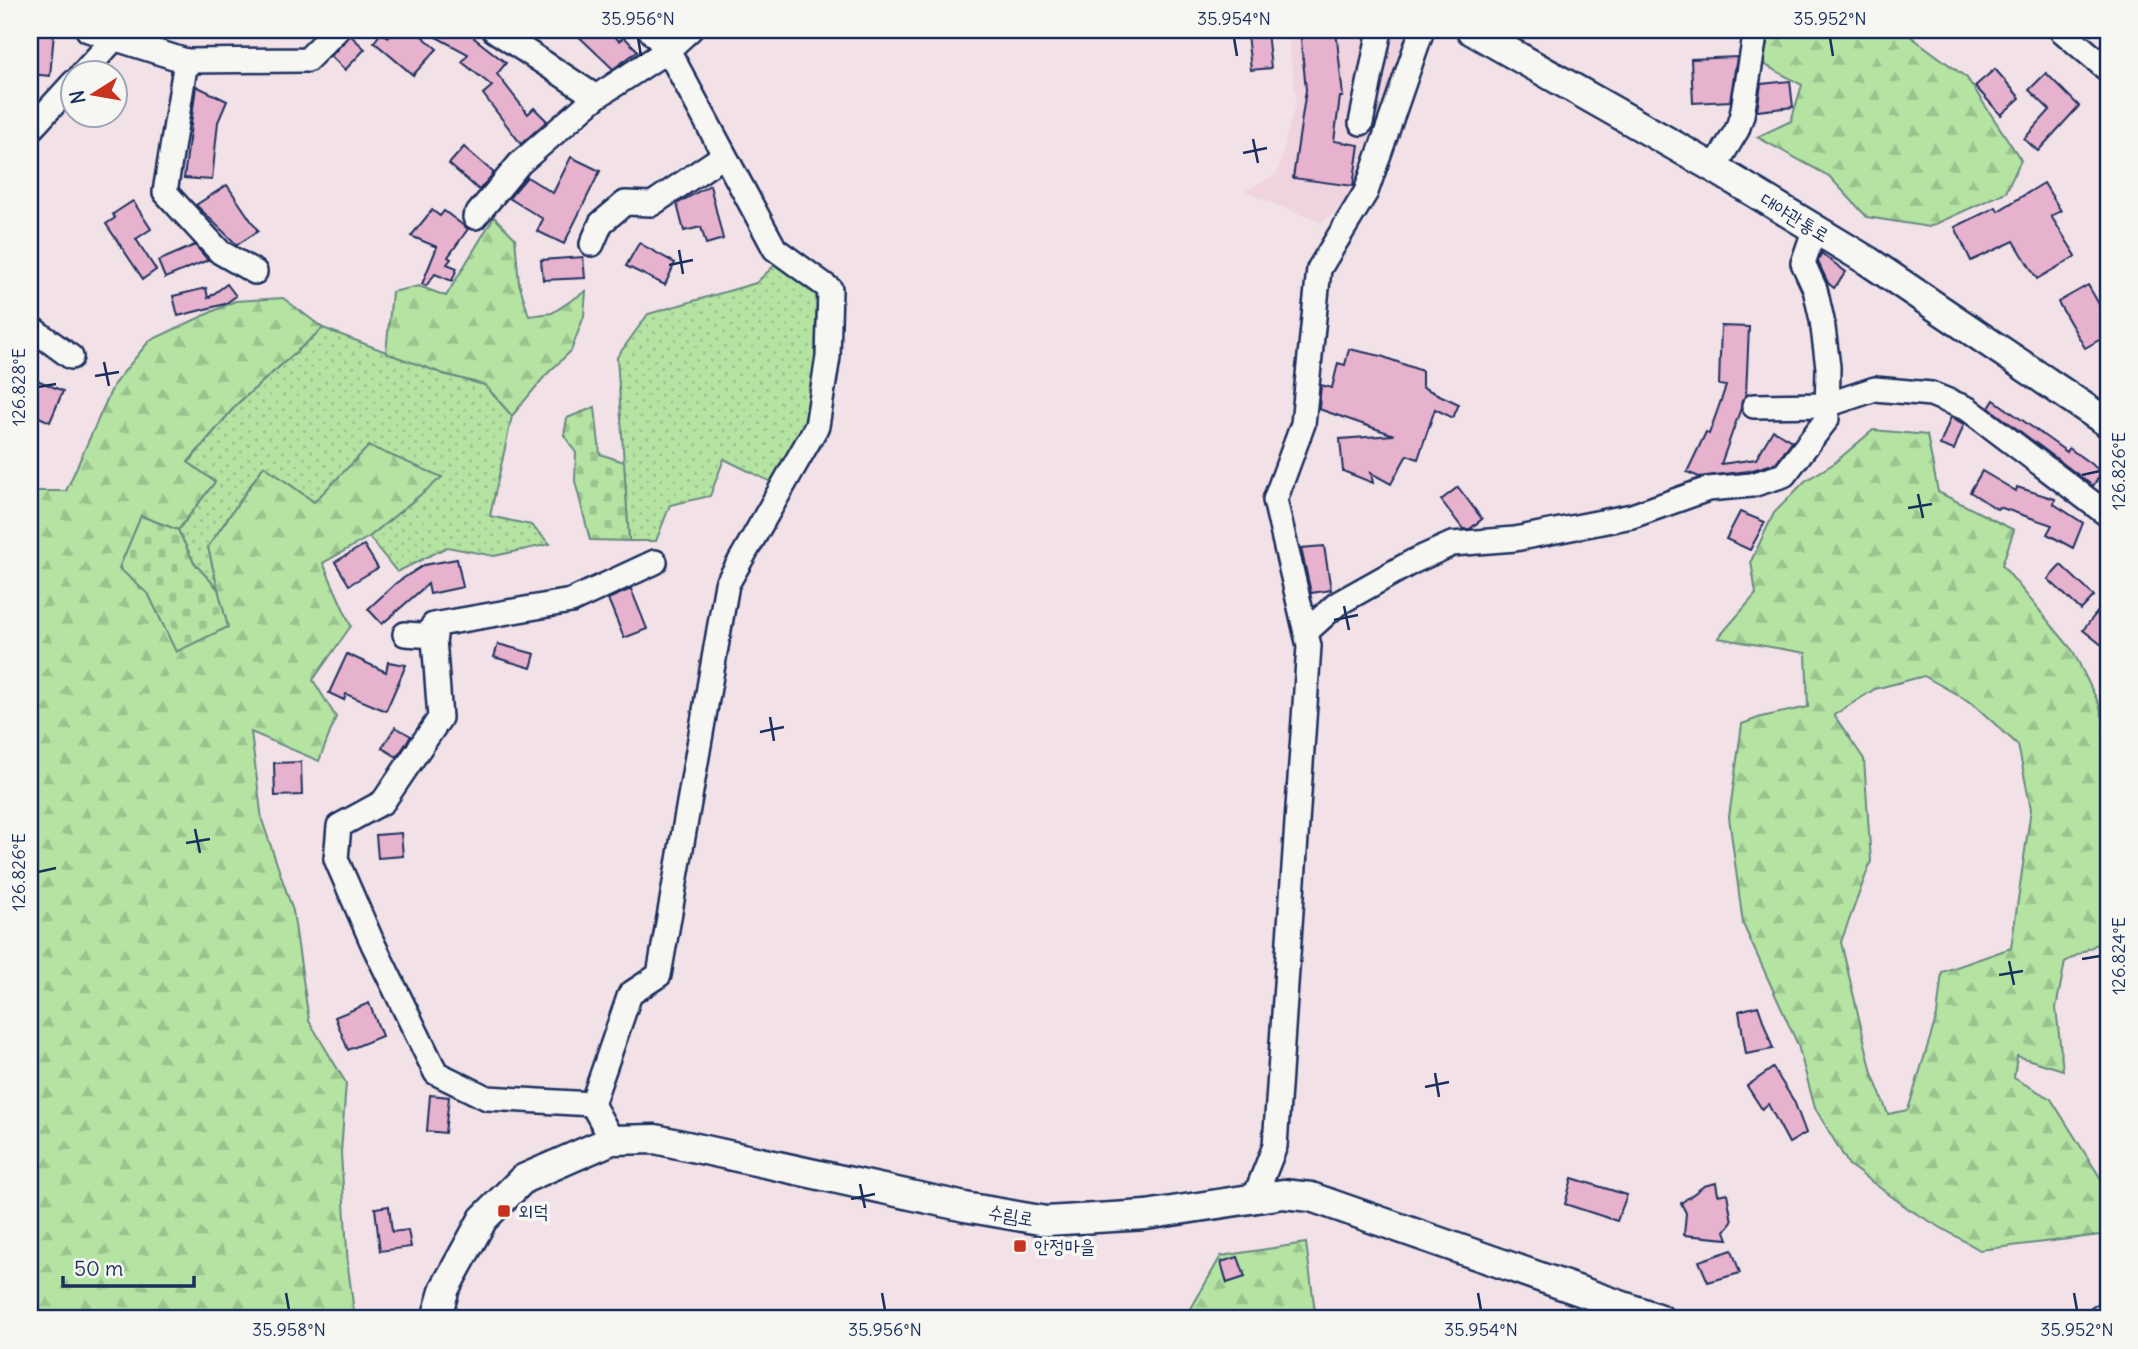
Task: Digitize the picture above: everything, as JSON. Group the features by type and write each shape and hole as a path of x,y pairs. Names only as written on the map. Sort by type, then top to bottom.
{"main road":[{"name":"대야관통로","path":"1471,30 1815,228 2108,424"},
{"name":"수림로","path":"436,1319 445,1288 484,1219 523,1179 612,1140 655,1139 965,1207 1046,1221 1146,1215 1283,1194 1311,1197 1660,1319"},
{"path":"2102,1319 2108,1316"}],"street":[{"path":"88,30 116,34 186,61 307,60 337,30"},
{"path":"495,30 596,97"},
{"path":"612,1140 592,1104 630,994 659,975 727,584 817,426 828,357 831,289 775,249 668,50 650,30"},
{"path":"475,217 520,163 596,97 668,50 690,30"},
{"path":"1361,123 1380,30"},
{"path":"1254,1199 1275,1146 1309,646 1275,500 1303,424 1320,269 1366,192 1422,30"},
{"path":"1714,168 1737,130 1742,115 1756,30"},
{"path":"2061,30 2108,70"},
{"path":"94,60 116,34"},
{"path":"186,61 165,192 220,252 255,272"},
{"path":"30,130 60,97"},
{"path":"592,244 601,223 625,203 652,204 723,156"},
{"path":"1306,632 1337,604 1412,562 1452,544 1515,538 1632,516 1709,489 1752,485 1784,475 1827,419 1828,367 1822,320 1815,289 1803,263 1815,228"},
{"path":"30,327 71,357"},
{"path":"1754,406 1827,405 1875,389 1931,394 1968,409 2108,515"},
{"path":"592,1104 487,1098 436,1073 373,944 336,859 340,826 383,802 440,718 433,625 571,601 654,562"},
{"path":"405,634 435,636"}],"shaded area":[{"path":"1292,30 1410,30 1350,200 1321,223 1244,191 1277,174 1296,100 1288,34"}],"green space":[{"path":"1739,30 1902,30 1967,78 2021,160 2006,192 1929,227 1867,217 1829,176 1757,137 1791,121 1802,85 1765,65"},
{"path":"494,217 515,238 519,283 529,316 552,313 586,291 584,316 571,351 545,376 512,416 485,385 444,374 386,353 392,292 419,286 446,296"},
{"path":"779,261 814,288 824,302 811,417 775,484 724,459 710,496 670,505 656,541 629,541 617,357 648,314 756,283"},
{"path":"283,298 323,328 237,404 188,462 215,482 178,530 141,516 149,595 176,651 227,627 208,547 264,466 314,502 369,446 442,477 369,537 323,563 351,626 313,680 336,717 319,761 251,732 262,820 293,911 309,1021 346,1083 341,1153 348,1267 355,1319 30,1319 30,485 34,491 66,491 114,384 149,341 235,301"},
{"path":"323,328 444,374 485,385 512,416 490,516 531,525 550,544 494,556 447,547 397,572 369,537 442,477 314,502 264,466 208,547 218,589 194,563 178,530 215,482 188,463 237,404"},
{"path":"595,407 600,454 624,462 629,541 590,540 575,481 576,453 564,435 567,418"},
{"path":"1873,430 1927,435 1938,492 2014,530 2002,565 2073,651 2099,704 2108,735 2108,938 2065,962 2056,1008 2063,1070 2017,1056 2014,1078 2051,1099 2108,1190 2108,1234 1980,1250 1910,1210 1849,1165 1815,1108 1798,1045 1743,924 1729,817 1742,724 1808,707 1806,653 1718,638 1756,594 1751,561 1774,513 1805,481 1833,464","holes":["1924,676 1972,703 2018,745 2031,809 2011,948 1942,972 1937,1015 1908,1110 1888,1114 1872,1073 1841,942 1871,861 1864,759 1834,715 1875,689"]},
{"path":"141,516 178,530 194,563 218,589 228,627 176,652 149,595 119,568"},
{"path":"1306,1243 1316,1319 1185,1319 1221,1256"}],"building":[{"path":"395,30 415,30 437,49 413,75 374,42 381,33 389,37"},
{"path":"423,30 478,30 474,38 506,63 497,74 528,114 534,108 547,121 521,144 483,94 492,86 462,62 468,54"},
{"path":"572,30 609,30 619,41 624,37 638,51 613,69"},
{"path":"1300,30 1336,30 1343,97 1340,97 1334,141 1359,145 1353,186 1293,178 1306,90"},
{"path":"35,31 54,33 50,76 30,74 30,41 34,42"},
{"path":"1267,32 1271,68 1251,70 1247,34"},
{"path":"350,35 365,49 345,70 331,56"},
{"path":"1737,57 1730,101 1693,103 1691,59"},
{"path":"1995,69 2020,98 2001,115 1975,86"},
{"path":"2046,73 2079,106 2038,151 2024,139 2050,110 2029,90"},
{"path":"1790,81 1793,107 1757,111 1761,84"},
{"path":"196,86 227,101 218,122 212,180 184,178"},
{"path":"464,147 494,173 479,190 449,164"},
{"path":"571,157 600,171 564,244 537,231 543,219 509,198 527,177 553,193"},
{"path":"2044,183 2061,211 2051,216 2076,256 2037,279 2014,241 1971,261 1955,227 1996,207 1998,211"},
{"path":"227,185 258,231 237,245 196,205"},
{"path":"710,185 723,239 706,244 701,227 684,231 677,204"},
{"path":"133,201 151,229 136,239 156,270 143,279 106,224 115,218 113,214"},
{"path":"432,210 440,216 444,211 468,229 448,257 451,259 447,264 457,268 452,281 435,274 426,286 422,284 437,247 411,236"},
{"path":"639,243 675,263 665,285 626,266"},
{"path":"195,245 208,260 165,278 158,261"},
{"path":"1821,253 1846,272 1834,288 1828,283 1818,262"},
{"path":"583,257 585,278 543,280 541,260"},
{"path":"227,284 236,296 225,304 178,316 173,296 206,288 208,298"},
{"path":"2088,285 2100,306 2108,302 2108,335 2085,348 2058,302"},
{"path":"1721,326 1749,327 1746,394 1721,464 1756,459 1773,430 1792,441 1776,463 1749,471 1699,477 1687,472 1706,432 1709,434 1726,386 1719,385"},
{"path":"1349,349 1381,356 1422,371 1422,387 1459,404 1453,418 1435,409 1418,459 1407,455 1391,484 1371,473 1373,483 1343,471 1340,439 1394,435 1319,409 1321,385 1332,388 1338,363 1345,365"},
{"path":"30,377 63,391 50,422 30,413"},
{"path":"1994,400 2067,452 2069,448 2102,472 2093,486 1989,408"},
{"path":"1951,417 1964,424 1954,450 1940,445"},
{"path":"1982,471 2016,491 2017,487 2055,499 2054,504 2083,523 2073,548 2047,534 2052,525 1999,507 1997,509 1970,492"},
{"path":"1458,487 1482,519 1470,529 1463,529 1441,500"},
{"path":"1740,512 1765,522 1750,550 1726,539"},
{"path":"364,545 378,568 349,585 335,562"},
{"path":"1324,546 1331,590 1311,593 1301,548"},
{"path":"457,559 463,587 430,594 428,584 382,624 368,609 396,583 424,565"},
{"path":"2061,565 2094,596 2081,610 2048,579"},
{"path":"631,589 647,629 624,638 608,599"},
{"path":"2099,610 2108,617 2108,650 2083,630"},
{"path":"498,644 535,654 531,668 494,657"},
{"path":"347,654 386,672 388,662 406,665 386,711 346,694 344,700 329,693"},
{"path":"395,727 411,736 397,757 382,748"},
{"path":"301,762 302,795 275,796 274,763"},
{"path":"401,833 403,856 378,858 376,835"},
{"path":"369,1003 382,1036 348,1050 335,1017"},
{"path":"1758,1006 1773,1049 1746,1054 1739,1011"},
{"path":"1773,1068 1794,1101 1806,1133 1789,1143 1768,1104 1762,1109 1747,1086"},
{"path":"430,1095 449,1097 445,1133 427,1131"},
{"path":"1572,1178 1627,1195 1617,1221 1565,1204"},
{"path":"1716,1183 1718,1195 1727,1193 1732,1222 1725,1231 1728,1239 1684,1235 1686,1213 1681,1203 1704,1186"},
{"path":"389,1206 392,1232 408,1230 411,1247 380,1251 375,1208"},
{"path":"1732,1250 1740,1273 1708,1282 1699,1261"},
{"path":"1238,1257 1245,1277 1227,1283 1221,1262"}],"place":[{"name":"외덕","path":"504,1211"},
{"name":"안정마을","path":"1020,1246"}]}
